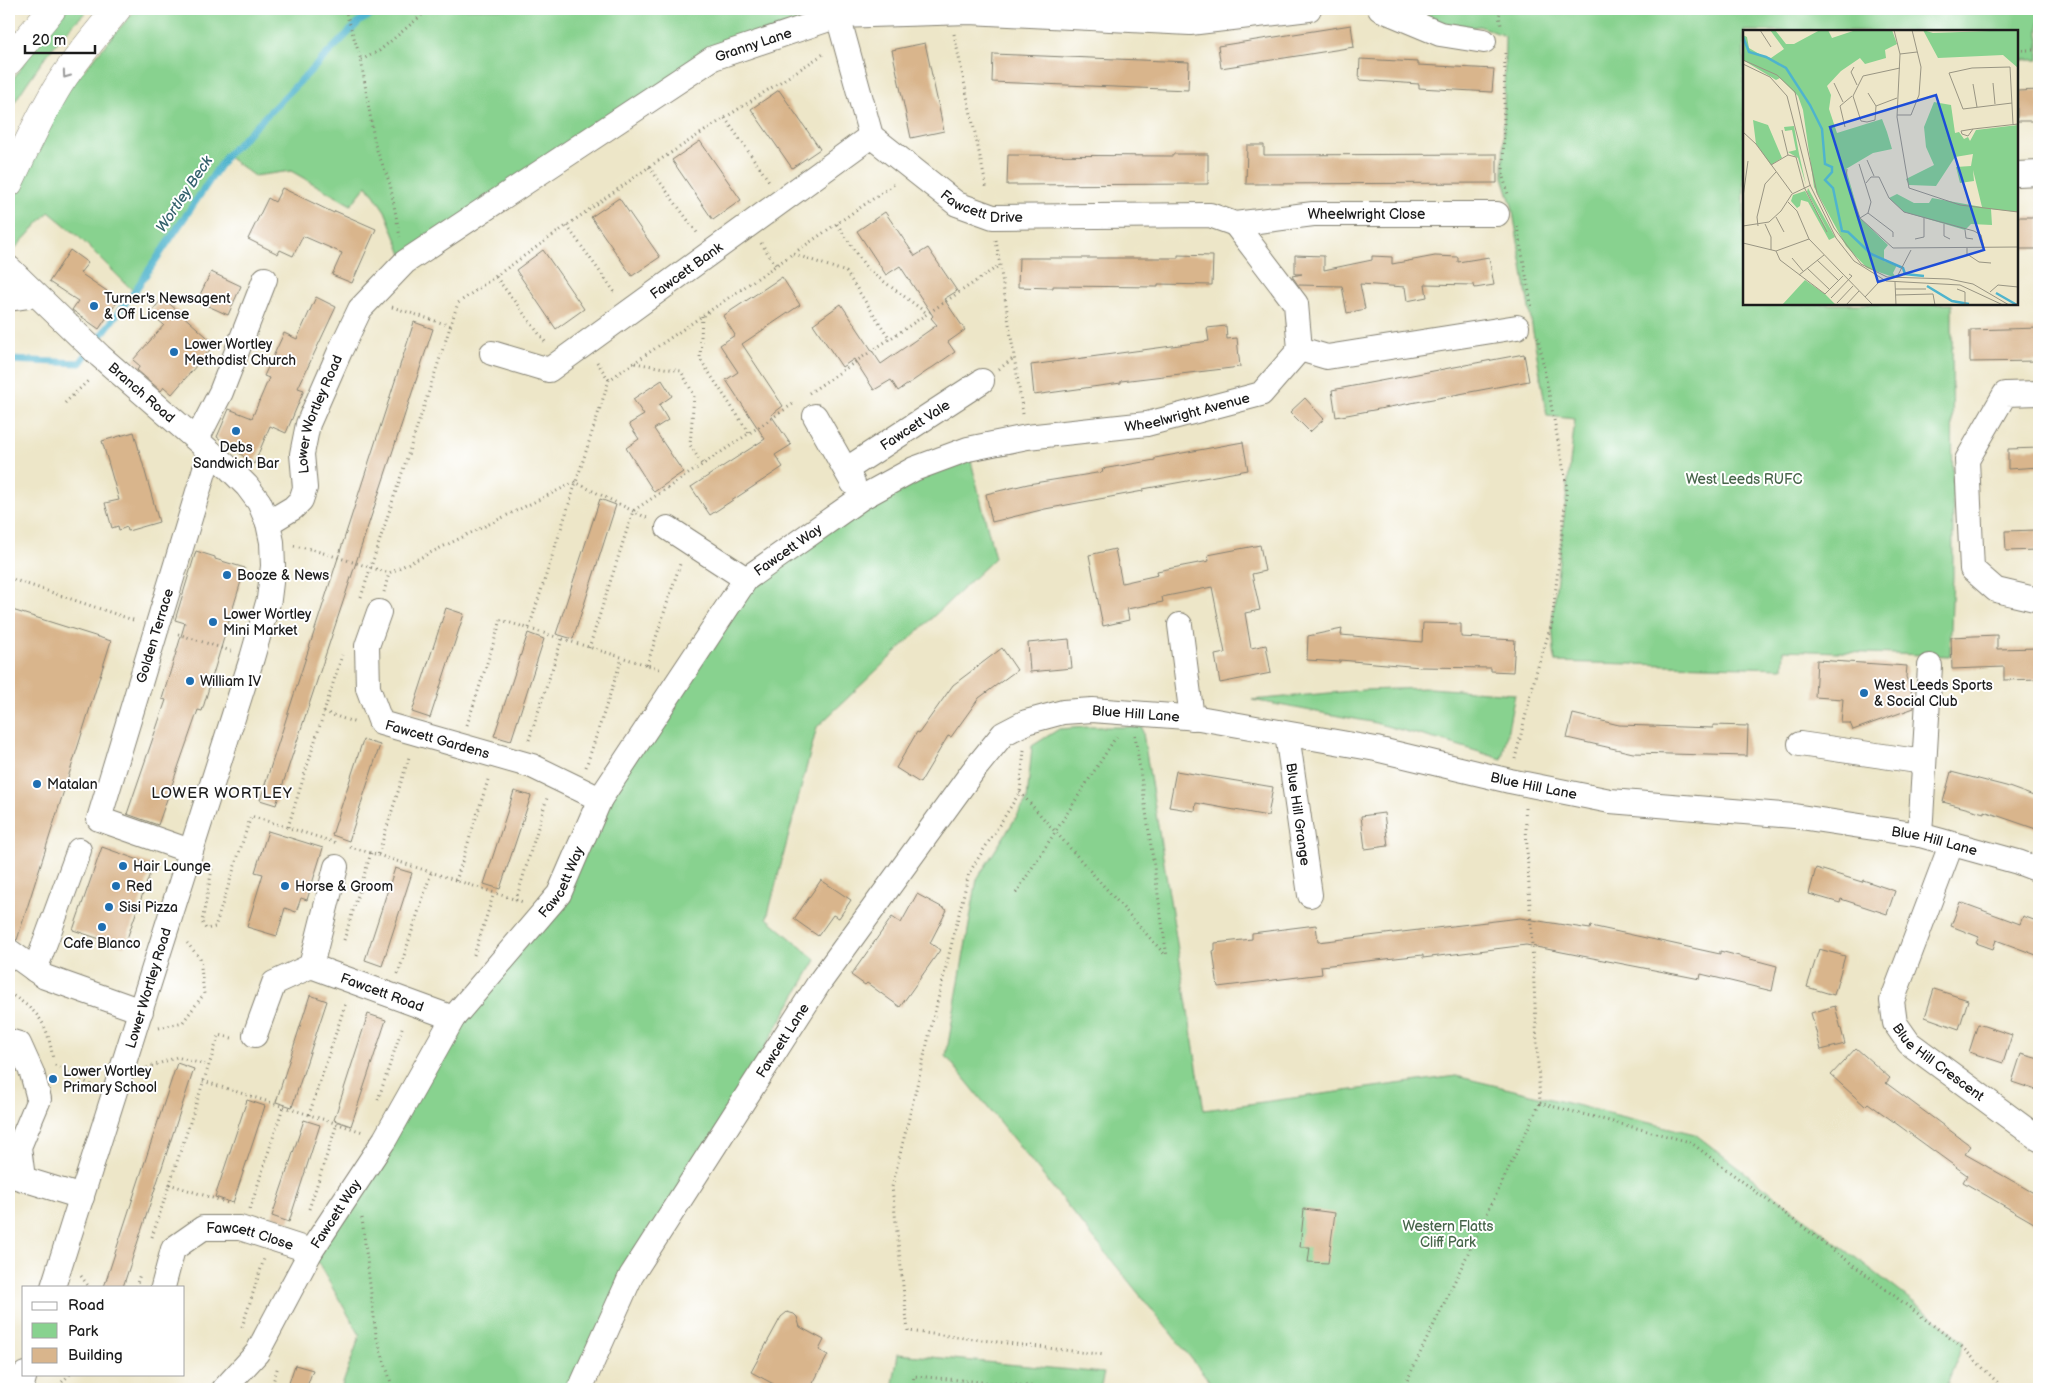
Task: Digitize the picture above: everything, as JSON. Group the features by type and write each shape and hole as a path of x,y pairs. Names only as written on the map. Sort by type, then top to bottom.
{"highway":[{"path":"9,61 52,9"},
{"path":"9,183 34,129 61,82 87,45 117,9"},
{"path":"9,159 34,129"}],"street":[{"name":"Granny Lane","path":"405,262 713,58 838,16 969,12 1190,23 1309,9"},
{"path":"1380,9 1440,34 1497,38"},
{"path":"838,16 871,136"},
{"name":"Fawcett Drive","path":"871,136 957,204 993,217 1210,215 1235,224"},
{"name":"Fawcett Bank","path":"492,352 549,370 871,136"},
{"path":"2018,174 2039,173"},
{"name":"Wheelwright Close","path":"1235,224 1313,214 1508,212"},
{"path":"1235,224 1296,304 1300,349 1327,356 1529,325"},
{"name":"Lower Wortley Road","path":"53,1286 269,599 273,566 272,542 268,523 293,508 301,500 305,488 302,454 308,424 340,350 360,309 405,262"},
{"name":"Branch Road","path":"9,268 98,354 247,486 259,502 268,523"},
{"name":"Golden Terrace","path":"192,846 98,819 157,627 204,446 221,392 265,280"},
{"path":"9,299 36,295"},
{"name":"Wheelwright Avenue","path":"968,449 1027,437 1147,424 1261,394 1300,349"},
{"name":"Fawcett Vale","path":"847,469 982,381"},
{"path":"2039,393 2006,394 1967,460 1972,569 1996,590 2039,600"},
{"path":"815,416 847,469 861,498"},
{"name":"Fawcett Way","path":"224,1389 256,1353 304,1249 357,1182 385,1140 453,1018 559,894 600,799 746,579 861,498 914,469 968,449"},
{"path":"678,534 746,579"},
{"name":"Fawcett Gardens","path":"369,608 367,646 368,688 380,723 521,763 554,776 600,799"},
{"path":"1180,625 1192,718"},
{"path":"1920,835 1930,666"},
{"name":"Blue Hill Lane","path":"1026,722 1062,712 1092,710 1192,718 1376,749 1517,783 1610,801 1794,816 1920,835 2018,862 2039,870"},
{"name":"Fawcett Lane","path":"580,1389 631,1276 819,983 973,771 1003,734 1026,722"},
{"name":"Blue Hill Grange","path":"1287,734 1310,895"},
{"path":"1800,744 1924,762"},
{"name":"Blue Hill Crescent","path":"1951,845 1892,1001 1895,1024 1909,1043 2039,1139"},
{"path":"35,970 79,850"},
{"path":"255,1035 274,984 332,974 336,867"},
{"path":"9,952 46,977 141,1011"},
{"name":"Fawcett Road","path":"332,974 453,1018"},
{"path":"9,1042 19,1044 32,1073 39,1099 19,1147 16,1177 82,1197"},
{"name":"Fawcett Close","path":"162,1286 173,1249 202,1228 245,1215 304,1249"},
{"path":"20,1389 24,1376"}],"path":[{"path":"346,9 361,60 375,145 390,184 405,262"},
{"path":"361,60 379,51 429,9"},
{"path":"1403,1389 1540,1103 1517,783 1536,673 1552,623 1567,487 1529,325 1503,177 1497,38 1500,9"},
{"path":"949,13 993,217 1027,437"},
{"path":"369,608 370,567 458,303 649,168 844,40"},
{"path":"2018,50 2039,50"},
{"path":"725,118 782,201"},
{"path":"649,168 711,252"},
{"path":"528,628 609,380 915,170"},
{"path":"837,224 867,269 928,314"},
{"path":"567,226 629,312"},
{"path":"793,254 846,272 890,339"},
{"path":"589,648 633,511 1000,265"},
{"path":"496,277 560,362"},
{"path":"368,300 451,326"},
{"path":"702,316 700,359 749,433"},
{"path":"66,403 98,354"},
{"path":"634,363 681,371 694,395 690,445 702,465"},
{"path":"310,549 389,573 575,482"},
{"path":"575,482 678,534 647,665"},
{"path":"9,578 252,658"},
{"path":"461,746 501,620 682,676"},
{"path":"521,763 562,639"},
{"path":"288,827 344,649"},
{"path":"579,789 622,658"},
{"path":"324,712 366,726 380,723"},
{"path":"1020,792 1167,957 1132,713"},
{"path":"1016,893 1132,713"},
{"path":"1026,722 1020,792 969,873 892,1187 908,1331 1105,1355"},
{"path":"378,856 417,733"},
{"path":"456,881 496,756"},
{"path":"516,900 554,776"},
{"path":"192,846 215,854 202,922 206,929 215,927 251,816 545,910"},
{"path":"309,1115 332,974 371,853"},
{"path":"377,1106 400,998 431,873"},
{"path":"134,1033 183,1022 204,994 200,958 168,922"},
{"path":"9,993 31,1008 46,1027 54,1064 98,1088"},
{"path":"151,1240 219,1035 231,1038 255,1035"},
{"path":"120,1078 177,1057 208,1066"},
{"path":"203,1082 385,1140"},
{"path":"1540,1103 1690,1142 1962,1347 2004,1389"},
{"path":"245,1215 283,1107"},
{"path":"304,1249 337,1124"},
{"path":"357,1182 376,1335 393,1389"},
{"path":"169,1184 232,1204"},
{"path":"240,1336 264,1255"},
{"path":"136,1286 142,1268"},
{"path":"56,1389 68,1376"},
{"path":"912,1389 914,1376 1063,1389"},
{"path":"984,1389 985,1382"}],"green space":[{"path":"67,9 89,9 66,32 46,57 9,111 9,85 39,41"},
{"path":"136,9 1309,9 1190,23 885,16 713,58 405,262 385,211 367,185 351,205 291,171 254,176 227,156 134,292 78,236 49,212 9,255 9,183 34,129"},
{"name":"West Leeds RUFC","path":"1380,9 2039,9 2039,60 2018,60 2018,30 1743,30 1743,305 1952,305 1953,575 1950,656 1784,650 1783,668 1555,662 1552,623 1575,419 1547,416 1512,206 1503,177 1505,36 1479,26 1440,34"},
{"path":"968,449 995,558 817,727 767,918 816,960 631,1276 580,1389 341,1389 360,1335 311,1251 453,1018 545,910 600,799 746,579"},
{"path":"1429,688 1515,694 1502,759 1371,722 1252,700 1363,690"},
{"name":"Western Flatts Cliff Park","path":"1142,727 1204,1110 1456,1076 1695,1134 1964,1341 1945,1389 1216,1389 946,1056 977,879 1027,800 1032,746 1059,729"},
{"path":"898,1354 1104,1373 1100,1389 892,1389"}],"building":[{"path":"1351,25 1354,47 1221,68 1218,46"},
{"path":"925,43 944,131 911,138 892,50"},
{"path":"993,54 1189,62 1188,90 992,82"},
{"path":"1360,59 1418,62 1418,65 1494,69 1492,92 1419,88 1419,84 1359,80"},
{"path":"779,90 820,149 792,168 751,109"},
{"path":"2039,90 2039,121 2018,121 2018,91"},
{"path":"700,141 741,200 713,220 672,160"},
{"path":"1247,145 1264,145 1264,155 1497,154 1497,183 1246,184"},
{"path":"1173,154 1208,154 1208,184 1007,185 1008,155 1173,156"},
{"path":"282,188 334,213 335,211 376,229 352,283 332,275 342,253 303,236 293,256 280,250 278,254 248,239 268,198 275,202"},
{"path":"619,198 660,257 632,276 591,217"},
{"path":"885,212 915,256 928,248 957,291 944,299 965,330 948,342 955,352 898,391 891,380 874,390 854,359 842,367 813,324 841,304 881,364 937,325 900,266 886,275 857,231"},
{"path":"2018,217 2039,217 2039,249 2018,249"},
{"path":"70,250 88,263 80,273 107,291 105,294 117,302 99,329 72,310 78,301 49,282"},
{"path":"543,250 584,309 556,329 516,270"},
{"path":"1178,255 1213,256 1212,285 1158,284 1158,287 1018,287 1019,258 1178,258"},
{"path":"1295,255 1324,256 1324,270 1372,260 1372,256 1392,257 1392,264 1435,256 1458,257 1458,262 1489,257 1494,285 1475,288 1474,285 1425,284 1427,297 1407,301 1405,287 1360,284 1365,309 1347,313 1342,286 1298,285 1292,276 1302,274 1295,274"},
{"path":"211,272 241,286 228,315 197,301"},
{"path":"782,277 800,305 742,344 783,406 771,415 791,445 775,455 783,467 710,515 691,487 765,439 726,380 738,372 720,345 735,335 723,316"},
{"path":"316,297 336,307 298,388 304,390 286,433 270,426 254,464 217,437 229,409 252,418 269,378 264,376 284,333 297,339"},
{"name":"Lower Wortley Methodist Church","path":"163,298 215,344 172,394 164,387 161,391 137,370 140,366 133,360 164,325 150,313"},
{"path":"414,322 433,329 276,805 260,800"},
{"path":"1226,326 1227,339 1237,338 1240,367 1121,381 1121,383 1034,395 1031,365 1209,341 1207,328"},
{"path":"2039,328 2039,361 1970,362 1970,330"},
{"path":"1524,354 1529,381 1336,417 1332,390"},
{"path":"662,380 672,396 659,405 668,420 654,429 683,472 654,492 626,448 639,439 629,424 644,415 633,399"},
{"path":"1305,398 1324,419 1310,432 1290,412"},
{"path":"134,432 159,522 128,531 127,527 119,530 118,526 112,528 105,503 119,500 102,441"},
{"path":"1243,442 1248,470 1143,489 1143,491 1045,509 992,522 986,494 1028,484 1103,472 1102,469 1155,460 1155,458"},
{"path":"2039,448 2039,467 2008,469 2008,449"},
{"path":"600,499 616,505 573,639 556,634"},
{"path":"2037,530 2037,550 2006,551 2005,531"},
{"path":"1260,545 1265,571 1252,574 1260,610 1245,613 1251,648 1266,645 1271,673 1220,683 1215,655 1225,653 1212,587 1162,597 1163,602 1127,609 1129,620 1103,626 1089,555 1115,549 1122,583 1158,575 1157,571 1209,561 1208,555"},
{"path":"196,551 245,568 202,711 198,710 158,825 127,814 166,700 162,699 185,623 175,620"},
{"path":"446,608 464,614 430,718 412,712"},
{"name":"Matalan","path":"9,609 111,641 17,940 9,938"},
{"path":"1423,623 1461,624 1461,637 1515,640 1513,672 1491,671 1491,668 1421,667 1340,660 1340,662 1307,660 1308,636 1342,629 1341,635 1422,642"},
{"path":"528,633 544,639 511,741 494,736"},
{"path":"1997,635 1997,649 2039,648 2039,679 2004,680 2004,667 1952,669 1951,637"},
{"path":"1069,639 1072,668 1030,672 1028,643"},
{"path":"1002,648 1017,670 979,698 951,737 948,736 920,783 896,768 917,732 919,733 953,685"},
{"name":"West Leeds Sports & Social Club","path":"1817,660 1907,666 1906,677 1914,699 1914,708 1853,730 1850,723 1841,723 1843,699 1815,697"},
{"path":"1573,714 1619,725 1713,728 1713,725 1748,726 1747,756 1633,753 1567,738"},
{"path":"363,740 380,745 349,841 332,835"},
{"path":"1176,771 1273,787 1268,816 1196,803 1195,811 1169,807"},
{"path":"1951,772 2006,786 2039,798 2039,818 2036,829 1984,811 1984,813 1943,802"},
{"path":"514,791 531,796 500,889 484,884"},
{"path":"1384,813 1388,846 1365,849 1361,816"},
{"name":"Horse & Groom","path":"268,831 323,848 307,900 301,898 296,912 285,908 277,936 247,927 263,874 255,872"},
{"path":"102,847 153,865 124,947 73,930"},
{"path":"395,868 412,873 382,966 365,960"},
{"path":"1816,868 1862,882 1863,880 1895,891 1887,914 1841,899 1840,903 1809,894"},
{"path":"821,880 851,900 839,918 833,915 818,936 794,919"},
{"path":"917,894 947,910 930,943 940,950 900,1007 867,983 865,985 851,975 892,917 901,923"},
{"path":"1960,902 2020,924 2023,916 2039,922 2039,956 1996,940 1993,949 1976,943 1979,937 1951,926"},
{"path":"1520,918 1590,929 1591,926 1720,954 1720,951 1777,966 1772,991 1701,974 1700,979 1526,945 1423,958 1423,955 1321,966 1322,974 1218,987 1213,951 1215,950 1215,943 1252,939 1252,933 1316,925 1318,942"},
{"path":"1819,949 1845,956 1834,995 1807,987"},
{"path":"1934,989 1968,1000 1959,1029 1925,1017"},
{"path":"310,995 327,1001 292,1107 276,1102"},
{"path":"1835,1006 1845,1044 1821,1050 1811,1013"},
{"path":"368,1014 386,1020 351,1126 334,1120"},
{"path":"1978,1024 2012,1035 2003,1063 1969,1052"},
{"path":"1856,1048 1890,1078 1886,1083 1971,1146 1965,1154 2039,1196 2039,1226 1963,1182 1967,1175 1868,1103 1865,1106 1831,1075"},
{"path":"2021,1054 2039,1059 2039,1091 2012,1082"},
{"path":"177,1063 194,1069 123,1286 104,1286"},
{"path":"247,1100 265,1106 233,1203 215,1197"},
{"path":"304,1120 320,1125 289,1222 272,1216"},
{"path":"1304,1209 1335,1213 1328,1263 1308,1262 1310,1247 1300,1247"},
{"path":"787,1312 797,1317 800,1327 824,1340 819,1350 828,1355 810,1389 783,1389 751,1372 781,1317"},
{"path":"295,1365 313,1370 306,1389 287,1389"}],"waterway":[{"name":"Wortley Beck","path":"9,360 80,363 134,292 227,155 360,21 382,9"}],"place":[{"name":"Turner's Newsagent & Off License","path":"94,306"},
{"name":"Lower Wortley Methodist Church","path":"174,352"},
{"name":"Debs Sandwich Bar","path":"236,431"},
{"name":"Booze & News","path":"227,575"},
{"name":"Lower Wortley Mini Market","path":"213,622"},
{"name":"William IV","path":"190,681"},
{"name":"West Leeds Sports & Social Club","path":"1864,693"},
{"name":"Matalan","path":"37,784"},
{"name":"Hair Lounge","path":"123,866"},
{"name":"Red","path":"116,886"},
{"name":"Horse & Groom","path":"285,886"},
{"name":"Sisi Pizza","path":"109,907"},
{"name":"Cafe Blanco","path":"102,927"},
{"name":"Lower Wortley Primary School","path":"53,1079"}],"district":[{"name":"LOWER WORTLEY","path":"222,793"}]}
